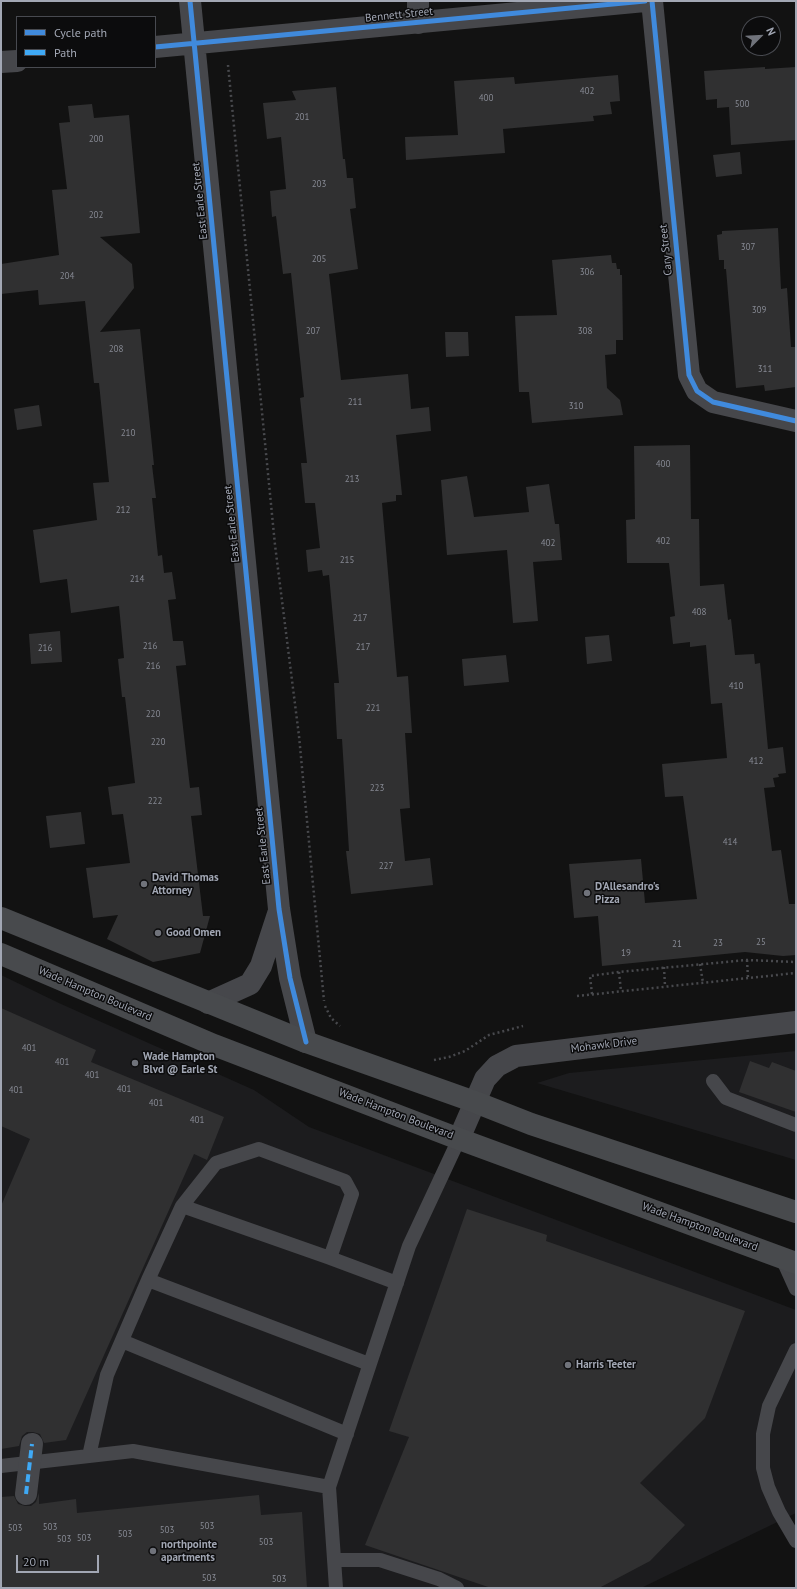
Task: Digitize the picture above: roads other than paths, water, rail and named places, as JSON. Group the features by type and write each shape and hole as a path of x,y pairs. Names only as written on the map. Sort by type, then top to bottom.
{"main road":[{"path":"1,918 306,1042 475,1102 531,1124 796,1212"},
{"name":"Wade Hampton Boulevard","path":"1,954 214,1045 459,1138 789,1260"}],"street":[{"name":"East Earle Street","path":"190,1 279,909 290,978 306,1042"},
{"path":"418,1 418,23"},
{"name":"Bennett Street","path":"156,47 645,1"},
{"name":"Cary Street","path":"652,1 689,375 697,391 713,402 796,421"},
{"path":"1,62 16,61"},
{"name":"East Earle Street","path":"208,1003 250,984 260,966 279,909"},
{"name":"Mohawk Drive","path":"459,1138 485,1079 498,1066 516,1056 796,1022"},
{"path":"26,1494 32,1444"}],"lane":[{"path":"713,1081 726,1098 796,1126"},
{"path":"336,1588 329,1487 409,1246 459,1138"},
{"path":"89,1456 107,1375 148,1280 182,1206 216,1163 259,1149 346,1181 352,1194 330,1258"},
{"path":"182,1206 397,1283"},
{"path":"789,1260 796,1289"},
{"path":"148,1280 369,1364"},
{"path":"122,1341 347,1434"},
{"path":"796,1350 769,1406 763,1434 763,1468 768,1487 776,1506 796,1541"},
{"path":"1,1466 132,1451 329,1487"},
{"path":"334,1560 380,1560 439,1579 457,1588"}],"place":[{"name":"David Thomas Attorney","path":"144,884"},
{"name":"D'Allesandro's Pizza","path":"587,893"},
{"name":"Good Omen","path":"158,933"},
{"name":"Wade Hampton Blvd @ Earle St","path":"135,1063"},
{"name":"Harris Teeter","path":"568,1365"},
{"name":"northpointe apartments","path":"153,1551"}]}
